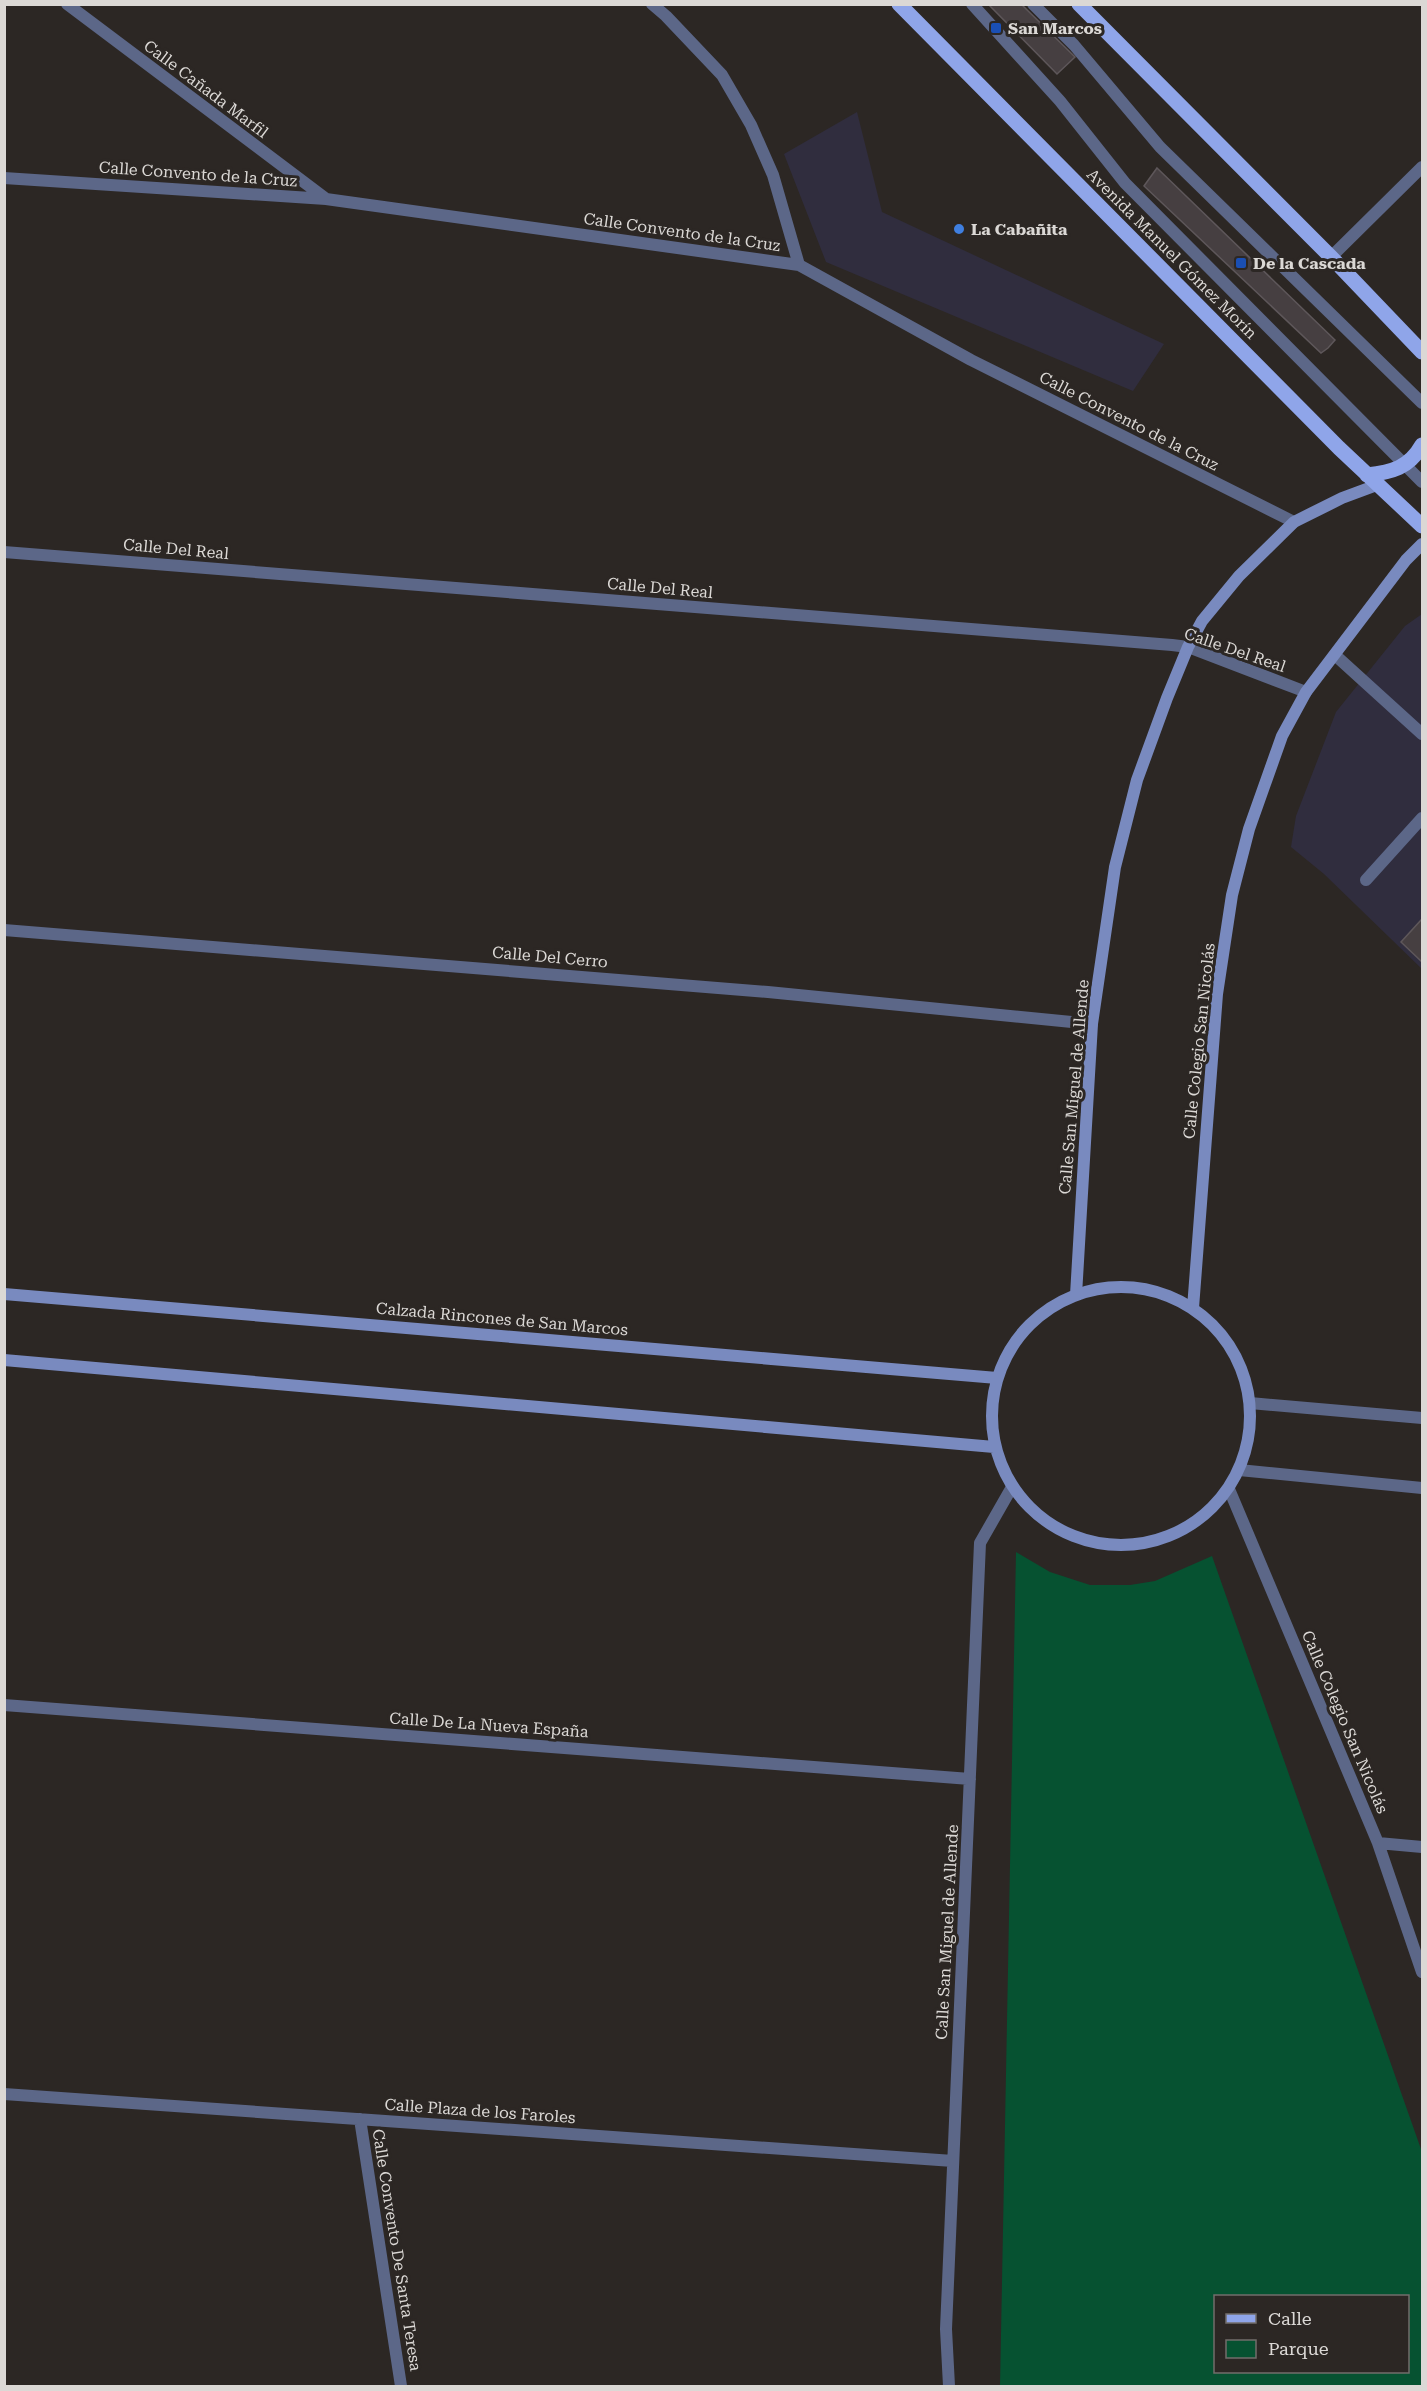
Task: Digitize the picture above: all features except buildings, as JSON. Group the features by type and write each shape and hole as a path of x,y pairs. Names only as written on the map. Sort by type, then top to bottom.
{"main road":[{"name":"Avenida Manuel Gómez Morín","path":"899,4 1372,480 1422,526"},
{"path":"1079,4 1331,256 1422,352"},
{"path":"1372,480 1405,466 1422,445"}],"street":[{"name":"Calle Cañada Marfil","path":"67,4 326,199"},
{"path":"652,4 722,75 751,125 772,175 799,265"},
{"path":"972,4 1060,101 1125,183 1422,482"},
{"path":"1034,4 1074,45 1160,147 1422,403"},
{"path":"1331,256 1422,167"},
{"name":"Calle Convento de la Cruz","path":"4,178 326,199 799,265 971,360 1294,522"},
{"name":"Calle San Miguel de Allende","path":"1076,1295 1092,1024 1114,867 1137,780 1188,647 1202,621 1239,576 1294,522 1372,480"},
{"name":"Calle Colegio San Nicolás","path":"1193,1308 1217,994 1232,895 1249,829 1282,736 1306,692 1407,560 1422,544"},
{"name":"Calle Del Real","path":"4,552 1188,647 1306,692"},
{"path":"1335,655 1422,735"},
{"path":"1366,880 1422,819"},
{"name":"Calle Del Cerro","path":"4,930 768,992 1092,1024"},
{"path":"1106,1287 1136,1287 1166,1294 1193,1308 1222,1334 1242,1368 1250,1403 1251,1427 1247,1450 1229,1489 1215,1505 1189,1527 1159,1540 1126,1546 1093,1543 1062,1531 1034,1512 1012,1487 994,1446 991,1412 997,1378 1009,1350 1027,1327 1050,1308 1076,1295 1106,1287"},
{"name":"Calzada Rincones de San Marcos","path":"4,1294 997,1378"},
{"path":"4,1360 994,1446"},
{"path":"1250,1403 1422,1418"},
{"path":"1239,1470 1422,1488"},
{"name":"Calle San Miguel de Allende","path":"949,2386 946,2329 980,1543 1012,1487"},
{"name":"Calle Colegio San Nicolás","path":"1229,1489 1378,1843 1422,1972"},
{"name":"Calle De La Nueva España","path":"4,1705 970,1779"},
{"path":"1378,1843 1422,1846"},
{"name":"Calle Plaza de los Faroles","path":"4,2094 953,2161"},
{"name":"Calle Convento De Santa Teresa","path":"360,2119 401,2386"}],"shaded area":[{"path":"857,112 882,212 1164,344 1133,391 826,262 784,154"},
{"path":"1422,614 1422,969 1324,874 1291,847 1296,816 1336,712 1405,626"}],"green space":[{"path":"1016,1552 1050,1572 1090,1585 1130,1585 1155,1581 1212,1556 1422,2152 1422,2386 1000,2386"}],"place":[{"name":"San Marcos","path":"996,28"},
{"name":"La Cabañita","path":"959,229"},
{"name":"De la Cascada","path":"1241,263"}]}
